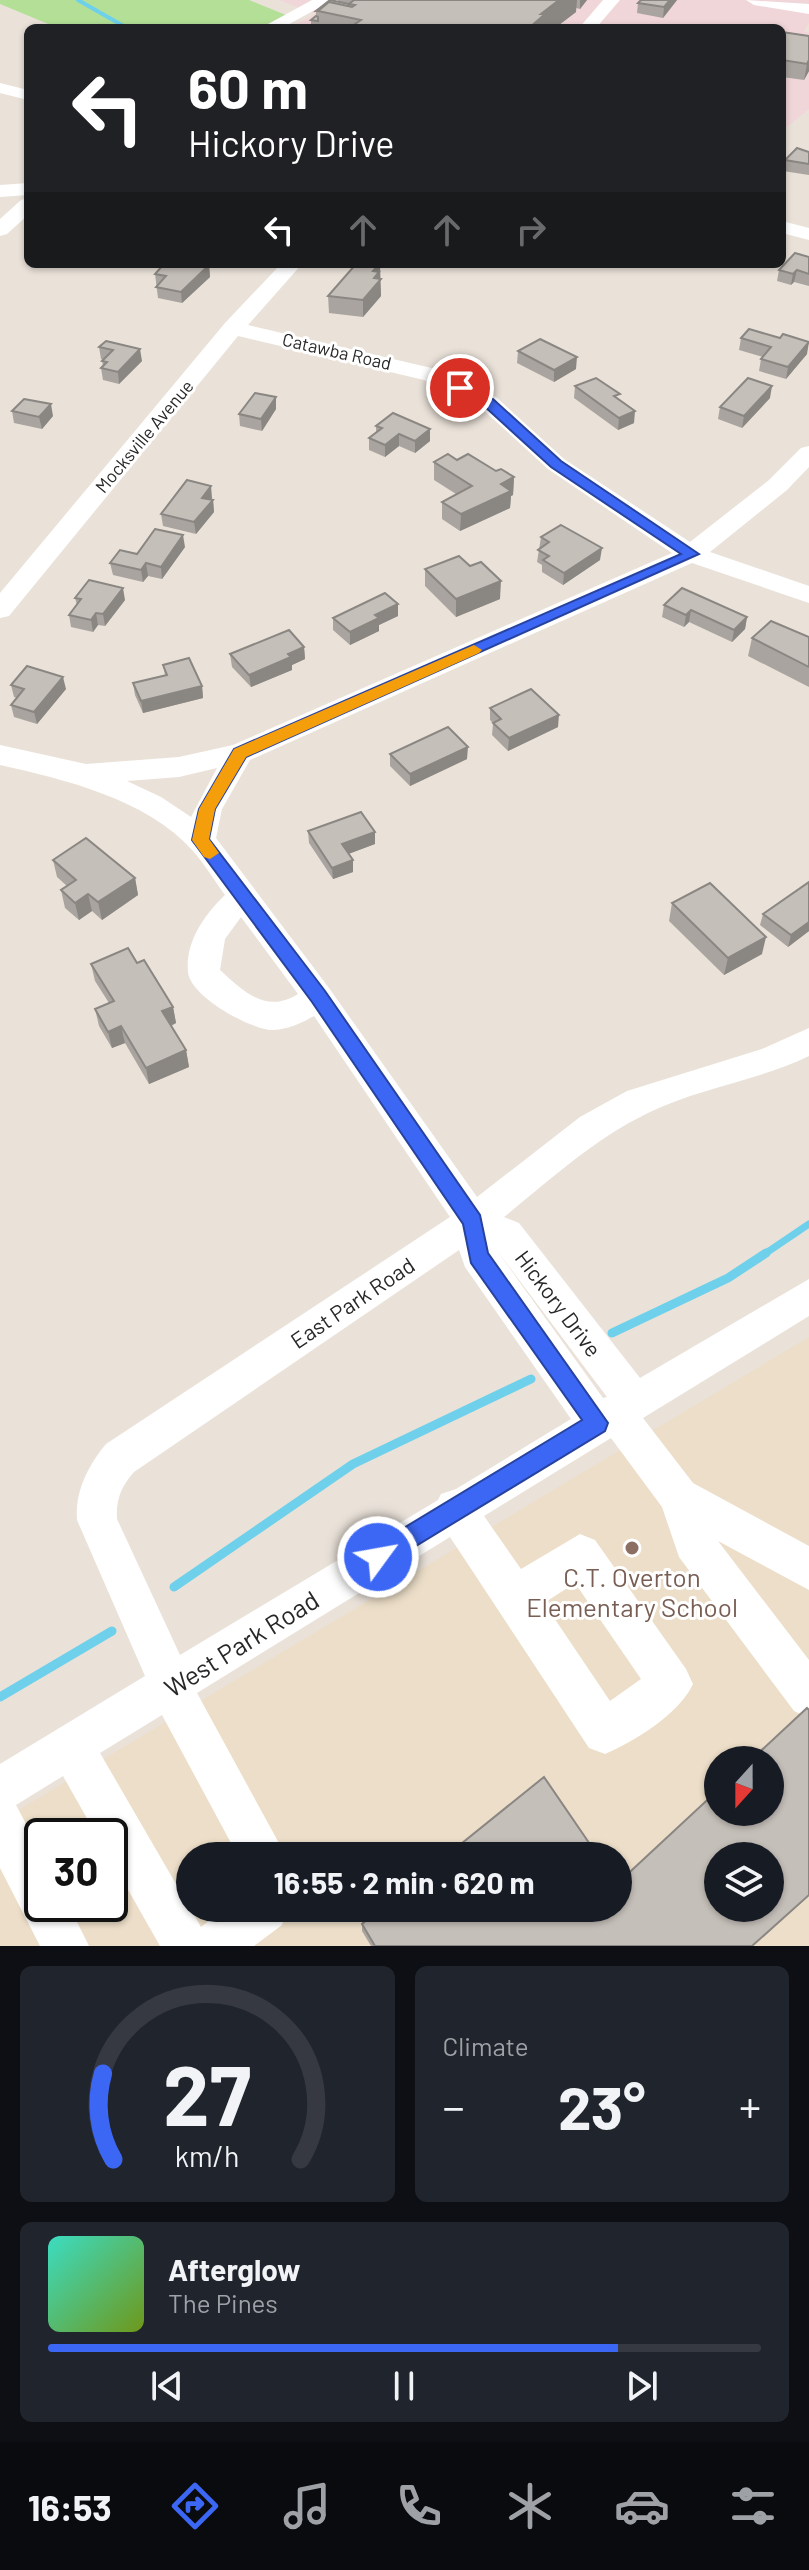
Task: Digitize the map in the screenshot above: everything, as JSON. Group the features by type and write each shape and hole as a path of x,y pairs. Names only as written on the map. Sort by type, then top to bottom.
{"street":[{"path":"276,24 325,0"},
{"path":"591,24 612,0"},
{"path":"754,0 809,9"},
{"path":"273,5 295,14"},
{"path":"0,88 24,94"},
{"path":"0,191 24,189"},
{"path":"0,230 24,208"},
{"path":"786,228 809,234"},
{"name":"Mocksville Avenue","path":"0,610 233,328 288,268"},
{"name":"Catawba Road","path":"233,328 382,360 432,375 497,409 556,464 691,554 809,595"},
{"path":"86,774 179,767 240,753 691,554 778,485 809,453"},
{"path":"201,840 207,809 240,753"},
{"path":"0,755 86,774 151,804 201,840 318,997 473,1221"},
{"path":"243,897 215,921 206,946 204,974 228,997 270,1018 287,1015 318,997"},
{"name":"East Park Road","path":"256,1842 172,1686 97,1520 95,1505 108,1471 120,1458 473,1221 592,1127 639,1101 772,1059 809,1041"},
{"name":"Hickory Drive","path":"473,1221 506,1234 615,1412 679,1497"},
{"name":"West Park Road","path":"0,1789 172,1686 455,1508 809,1296"},
{"path":"679,1497 809,1569"},
{"path":"679,1497 694,1543 809,1696"},
{"path":"455,1508 514,1598"},
{"path":"71,1746 186,1946"},
{"path":"0,1820 24,1866"},
{"path":"53,1922 65,1946"},
{"path":"215,1946 247,1922"}],"shaded area":[{"path":"279,0 809,0 809,23 804,31 809,33 809,109 786,128 786,24 296,24 315,14"},
{"name":"C.T. Overton Elementary School","path":"809,1337 809,1946 0,1946 0,1821"}],"green space":[{"path":"0,0 249,0 286,15 268,24 48,24 0,4"}],"building":[{"path":"330,0 349,4 349,7 329,2 316,11"},
{"path":"354,0 559,0 534,24 355,24 361,20 318,11 329,2 355,5 349,4"},
{"path":"641,0 670,0 664,7 638,3"},
{"path":"786,33 809,36 807,64 786,61"},
{"path":"797,148 809,152 809,164 786,159"},
{"path":"795,253 809,257 809,274 779,270 786,268 786,263"},
{"path":"160,268 206,268 181,292 156,287 166,276 155,274"},
{"path":"352,268 376,268 373,271 379,272 374,278 381,279 363,300 328,296"},
{"path":"749,329 809,342 788,367 761,359 771,347 741,338"},
{"path":"540,339 577,357 554,370 518,351"},
{"path":"106,341 140,349 118,372 101,368 107,362 102,361 113,350 99,347"},
{"path":"596,378 620,394 614,396 635,411 619,418 575,386"},
{"path":"748,378 772,386 744,416 720,407"},
{"path":"255,393 276,397 261,419 239,414"},
{"path":"24,399 51,404 39,417 12,411"},
{"path":"393,413 430,429 415,441 399,434 385,445 369,438 382,428 376,426"},
{"path":"448,454 457,460 468,454 496,471 501,469 514,477 501,484 511,491 461,514 442,502 472,486 434,462"},
{"path":"187,480 211,486 202,498 213,500 194,522 161,514"},
{"path":"561,525 602,548 564,573 543,560 549,556 538,550 549,542 541,537"},
{"path":"155,529 183,535 161,567 146,563 141,570 110,563 120,550 137,554"},
{"path":"459,556 470,566 481,562 501,581 456,599 425,569"},
{"path":"89,580 123,588 103,614 96,613 91,620 69,615 81,599 75,598"},
{"path":"682,588 747,617 734,630 691,610 686,615 664,605"},
{"path":"385,593 398,604 375,615 379,618 350,632 333,618"},
{"path":"771,621 809,637 809,667 752,638"},
{"path":"289,630 304,647 288,654 291,657 249,675 230,654"},
{"path":"189,658 202,686 141,701 133,683 167,675 163,665"},
{"path":"27,666 63,677 34,712 11,705 24,689 11,685"},
{"path":"531,689 559,715 509,738 493,723 501,719 490,708"},
{"path":"448,727 468,747 410,774 390,754"},
{"path":"361,812 375,832 342,844 353,860 332,868 308,831"},
{"path":"86,838 135,878 98,902 88,894 75,903 61,890 76,880 53,860"},
{"path":"809,882 809,922 791,935 763,914"},
{"path":"710,883 766,937 728,958 672,903"},
{"path":"128,948 137,963 144,960 173,1007 162,1011 186,1050 146,1068 121,1026 108,1032 95,1009 114,1001 91,964"},
{"path":"807,1708 809,1710 809,1895 784,1917 784,1842 704,1842 704,1922 779,1922 752,1946 375,1946 362,1924 632,1922 632,1870 704,1803 704,1826 784,1826 784,1746 766,1746"},
{"path":"544,1777 588,1842 463,1842"}],"waterway":[{"path":"78,0 120,24"},
{"path":"765,1254 809,1224"},
{"path":"612,1333 728,1278 765,1254"},
{"path":"174,1587 353,1464 531,1379"},
{"path":"0,1697 112,1631"}],"slow traffic":[{"path":"210,853 201,840 207,809 240,753 474,650"}],"place":[{"name":"C.T. Overton Elementary School","path":"632,1548"}],"route":[{"path":"378,1557 597,1423 478,1256 473,1221 318,997 201,840 207,809 240,753 691,554 556,464 488,402 460,388"}]}
